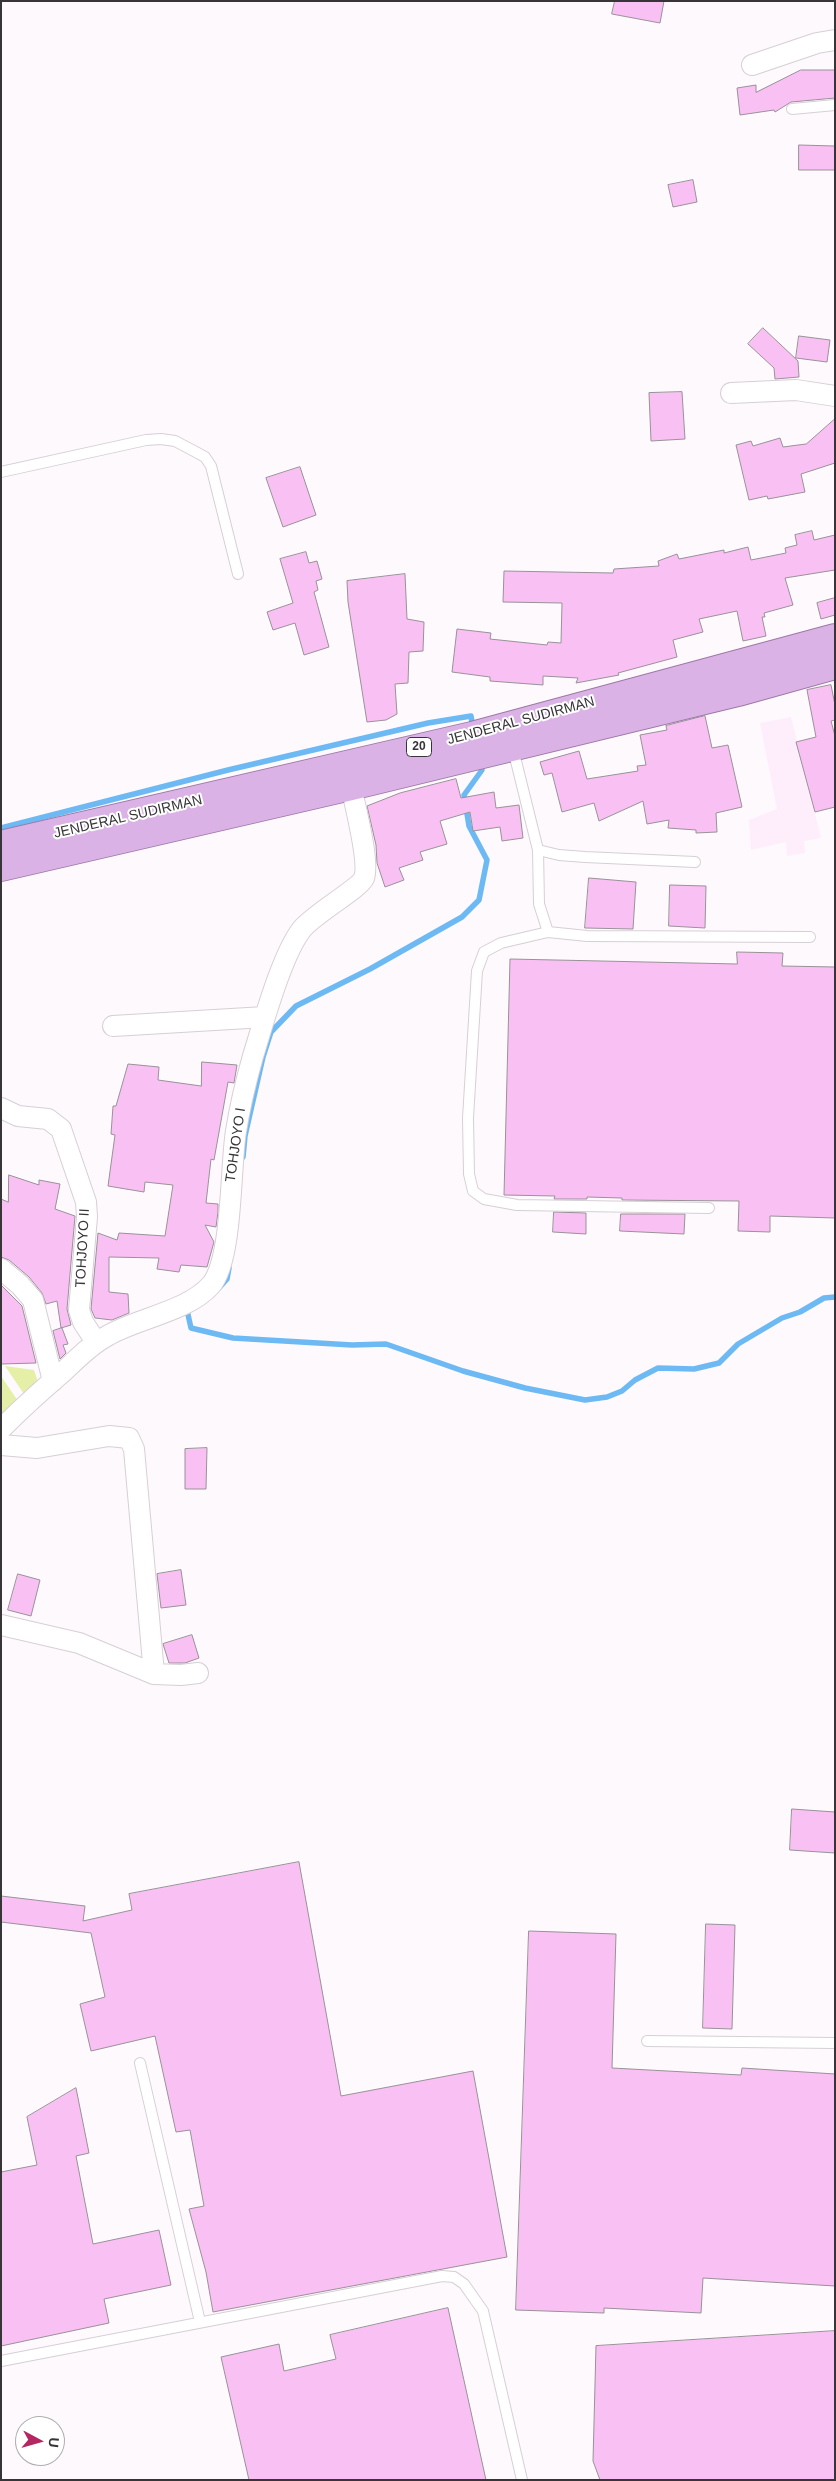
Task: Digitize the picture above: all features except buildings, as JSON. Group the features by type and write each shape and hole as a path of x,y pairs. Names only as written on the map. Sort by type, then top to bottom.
{"highway":[{"name":"JENDERAL SUDIRMAN","path":"510,736 835,638"},
{"name":"JENDERAL SUDIRMAN","path":"1,867 17,849 273,784 386,766 510,736 738,692 835,665"},
{"name":"JENDERAL SUDIRMAN","path":"17,849 351,786 386,766"}],"street":[{"path":"752,65 817,43 835,40"},
{"path":"731,393 796,390 835,396"},
{"name":"TOHJOYO I","path":"1,1429 96,1342 122,1328 161,1313 198,1295 217,1277 224,1253 236,1131 265,1017 284,963 301,930 312,918 358,886 364,878 366,868 351,786"},
{"path":"113,1026 265,1017"},
{"name":"TOHJOYO II","path":"1,1108 18,1116 48,1119 61,1129 86,1202 87,1217 79,1310 83,1322 96,1342"},
{"path":"1,1268 20,1284 33,1300 53,1381"},
{"path":"1,1445 37,1448 109,1436 129,1438 134,1449 154,1674"},
{"path":"1,1625 79,1643 154,1674 181,1675 198,1673"}],"lane":[{"path":"792,109 835,105"},
{"path":"1,472 146,440 175,441 205,457 211,466 238,574"},
{"path":"510,736 538,850 539,904 548,932"},
{"path":"538,850 576,856 695,862"},
{"path":"709,1208 517,1206 484,1199 474,1191 469,1174 468,1118 476,971 484,952 501,943 548,932 587,936 810,937"},
{"path":"648,2041 835,2043"},
{"path":"140,2063 200,2322"},
{"path":"1,2361 442,2276 454,2277 464,2284 483,2311 522,2480"}],"shaded area":[{"path":"791,717 821,838 804,841 805,853 787,856 786,842 751,850 749,820 777,809 760,723"}],"green space":[{"path":"5,1366 34,1370 40,1388 26,1397"},
{"path":"1,1376 20,1404 1,1419"}],"waterway":[{"path":"1,828 228,770 428,723 471,716 473,728"},
{"path":"243,1157 245,1136 263,1057 271,1032 296,1006 370,969 462,917 479,900 487,860 469,826 464,795 482,770 480,761"},
{"path":"219,1288 227,1279 229,1268"},
{"path":"189,1309 187,1310 191,1328 233,1338 352,1345 386,1344 463,1371 525,1388 585,1400 607,1397 622,1391 635,1380 658,1368 694,1369 719,1363 738,1344 782,1318 800,1312 824,1298 835,1297"}]}
